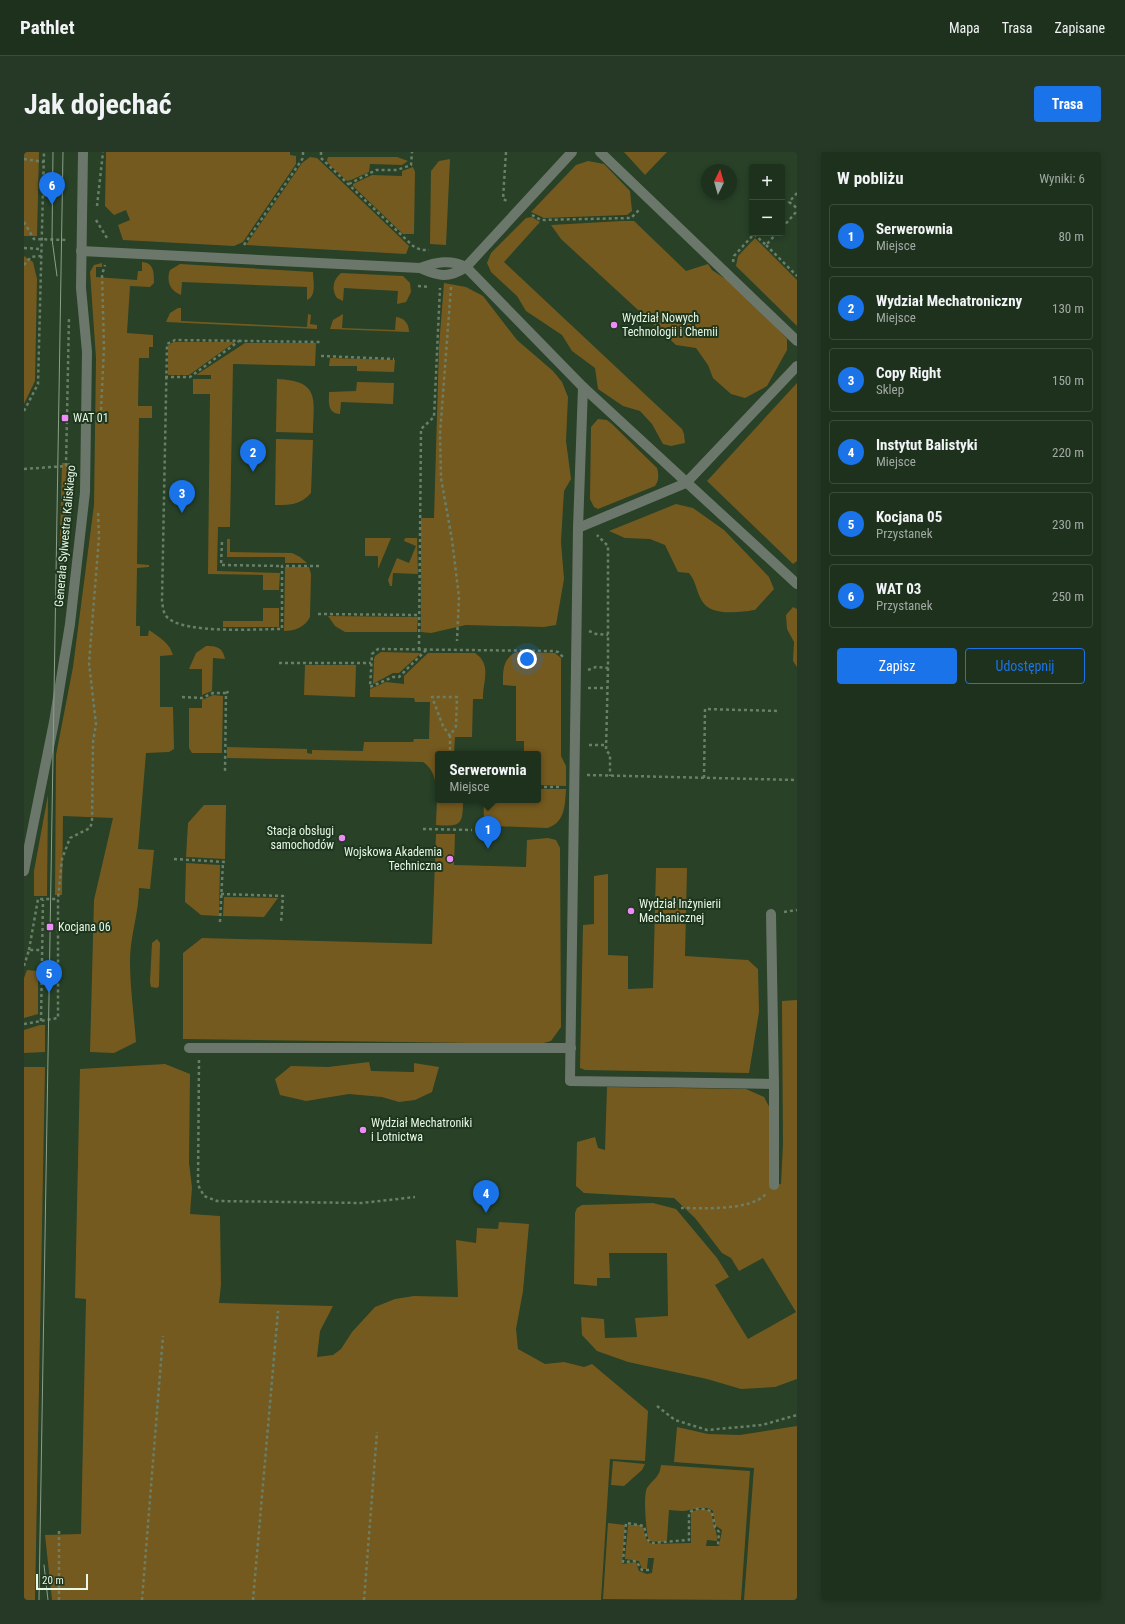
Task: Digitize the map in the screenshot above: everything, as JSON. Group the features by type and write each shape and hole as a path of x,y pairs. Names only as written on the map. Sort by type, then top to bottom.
{"street":[{"name":"Generała Sylwestra Kaliskiego","path":"24,871 54,722 69,632 85,492 87,352 81,288 83,152"},
{"path":"420,268 432,274 454,275 466,267 572,152"},
{"path":"600,152 797,341"},
{"path":"81,251 420,268 436,262 456,262 466,267 583,387 797,584"},
{"path":"578,528 686,483 797,366"},
{"path":"583,387 578,528 570,1081 774,1084"},
{"path":"771,914 774,1185"},
{"path":"194,1048 571,1048"}],"path":[{"path":"24,411 38,384 44,152"},
{"path":"103,152 96,220 107,238"},
{"path":"234,259 303,158 303,152"},
{"path":"321,152 321,158 413,246 421,250 434,250"},
{"path":"349,184 376,170 397,170 411,164 412,152"},
{"path":"506,152 503,198 541,220 631,218 650,199"},
{"path":"24,159 44,162"},
{"path":"785,224 797,210 788,202 797,193"},
{"path":"24,222 34,239 68,240 68,248"},
{"path":"733,266 734,256 754,234 797,276"},
{"path":"766,245 774,236"},
{"path":"24,248 41,249"},
{"path":"24,265 30,257 41,256"},
{"path":"101,416 104,348 102,275 105,265"},
{"path":"419,650 421,429 434,417 441,274"},
{"path":"451,283 440,434 440,478 452,540 459,597 457,641"},
{"path":"24,469 66,466 69,309"},
{"path":"282,566 282,630 191,628 176,623 166,616 162,601 166,346 175,340 322,342"},
{"path":"165,377 190,377 239,340"},
{"path":"321,356 394,359"},
{"path":"24,1024 58,1018 58,899 62,859 70,838 90,828 92,822 93,742 96,724 89,663 99,537 98,508"},
{"path":"594,539 600,531"},
{"path":"597,535 608,546 606,750 610,755 610,776"},
{"path":"222,542 221,565 319,566"},
{"path":"318,614 420,615"},
{"path":"586,626 591,633 608,635"},
{"path":"426,650 398,677 393,677 370,687 372,654 378,649 553,651 558,652 565,661"},
{"path":"279,663 371,663"},
{"path":"585,674 590,668 608,668"},
{"path":"585,681 585,688 607,688"},
{"path":"182,697 202,698 213,693 226,693 232,690"},
{"path":"224,772 226,693"},
{"path":"450,736 443,726 432,697 457,697 456,726 450,736 450,751"},
{"path":"704,778 705,709 780,711"},
{"path":"574,751 584,750 584,745 606,745"},
{"path":"584,769 584,775 797,780"},
{"path":"541,787 574,788"},
{"path":"423,829 472,830"},
{"path":"174,859 224,862 220,922"},
{"path":"221,894 283,896 281,923"},
{"path":"24,966 29,950 38,899 58,899"},
{"path":"41,1021 43,900"},
{"path":"29,950 42,950"},
{"path":"194,1048 198,1185 204,1196 217,1201 362,1203 416,1197"},
{"path":"681,1208 749,1204 761,1198 774,1185"},
{"path":"254,1600 278,1311"},
{"path":"142,1600 163,1336"},
{"path":"657,1406 675,1420 707,1430 762,1425 797,1415"},
{"path":"364,1600 377,1432"},
{"path":"649,1570 642,1570 636,1561 623,1562 626,1522 644,1526 647,1539 651,1543 689,1540 690,1513 697,1509 709,1510 712,1512 715,1527 719,1532 718,1545"},
{"path":"59,1531 59,1600"}],"shaded area":[{"path":"24,152 39,152 37,236 24,236"},
{"path":"106,152 290,152 290,155 296,156 296,164 243,242 234,246 123,240 118,225 130,220 126,210 114,215 105,206"},
{"path":"624,152 667,152 645,175"},
{"path":"310,157 317,158 409,246 406,254 246,245 302,163"},
{"path":"328,157 397,157 408,161 402,165 370,164 369,172 347,181 328,163"},
{"path":"450,159 446,245 430,244 431,171 439,161"},
{"path":"588,161 604,164 630,191 632,211 627,215 544,218 531,212 576,165"},
{"path":"413,167 415,172 414,234 403,234 353,186 353,184 372,175 402,176 402,171"},
{"path":"532,217 540,222 504,262 682,429 685,443 671,446 663,444 652,424 640,411 623,406 598,389 595,368 572,351 562,335 526,311 517,296 491,272 487,263 491,253 526,218"},
{"path":"634,221 686,271 708,264 712,270 727,280 766,316 787,339 787,350 767,386 745,398 731,394 713,378 708,365 696,348 676,345 561,239 551,225"},
{"path":"755,238 797,280 797,326 736,266 738,256"},
{"path":"24,256 33,262 37,279 35,381 24,404"},
{"path":"142,262 151,266 154,283 150,287 130,286 127,333 153,335 153,347 149,347 149,358 139,358 138,406 152,406 152,418 139,418 137,564 149,565 149,567 137,568 136,626 140,626 140,636 148,636 149,630 167,643 173,655 160,656 160,707 173,707 174,749 169,752 146,753 138,849 154,850 150,889 139,888 138,906 130,952 136,1042 114,1053 90,1052 94,900 113,818 63,816 62,895 55,895 56,755 73,667 94,505 96,358 90,272 94,265 102,263 102,267 96,267 96,277 137,280 138,271 142,271"},
{"path":"180,264 313,272 313,292 307,300 307,287 182,282 181,295 174,291 168,278 170,270"},
{"path":"341,273 403,276 410,283 411,292 406,302 397,304 398,291 344,288 343,301 337,298 334,291 336,279"},
{"path":"444,283 466,287 483,296 517,340 553,371 562,382 568,397 566,441 571,479 564,491 561,542 564,579 556,625 544,627 466,625 431,633 421,632 421,518 434,518 439,346"},
{"path":"178,308 181,308 181,321 307,327 308,314 311,315 310,324 317,325 317,329 166,322 170,313"},
{"path":"343,314 342,328 395,330 396,317 406,322 409,332 330,329 333,320"},
{"path":"173,342 235,342 189,375 168,375 168,346"},
{"path":"245,343 316,343 315,366 233,364 230,527 218,527 217,571 280,573 279,590 263,590 263,575 208,574 210,394 193,394 193,379 211,379 211,375 196,375"},
{"path":"330,358 395,360 394,372 357,371 357,366 329,366"},
{"path":"277,379 291,380 301,383 308,388 312,394 314,410 313,433 276,432"},
{"path":"357,382 394,383 393,404 341,402 340,414 333,412 330,406 329,392 356,391"},
{"path":"797,383 797,561 793,564 707,481"},
{"path":"598,419 607,420 612,424 657,468 658,475 655,486 598,509 594,507 590,499 591,427"},
{"path":"276,439 313,440 311,493 303,500 295,504 275,505"},
{"path":"62,463 70,463 74,499 58,605"},
{"path":"676,504 693,508 724,530 769,577 774,589 755,610 726,612 706,606 702,601 694,580 689,573 678,572 665,545 650,539 625,538 609,531"},
{"path":"365,538 391,538 378,569 378,556 365,556"},
{"path":"405,538 417,538 418,574 393,573 392,586 390,586 388,580 397,558 409,563 416,546 404,541"},
{"path":"227,539 230,539 230,552 292,553 307,563 285,563 285,557 227,557"},
{"path":"285,567 309,567 311,574 310,617 299,628 284,631"},
{"path":"793,607 797,609 797,667 793,661 794,642 787,629 786,615"},
{"path":"263,608 279,608 279,627 223,627 223,621 263,621"},
{"path":"328,616 418,617 417,632 345,632 335,626"},
{"path":"206,646 213,646 221,650 225,659 213,658 212,691 202,695 202,669 189,669 196,653"},
{"path":"381,652 421,653 399,673 393,673 373,684 374,659 375,656"},
{"path":"517,652 555,653 561,658 561,756 566,766 566,786 541,785 541,751 524,751 524,741 516,741 516,686 503,685 504,666 508,658"},
{"path":"428,653 475,653 484,663 485,674 483,699 473,699 472,737 455,737 454,751 435,751 435,782 429,767 423,762 227,758 227,747 307,749 307,753 312,754 312,750 363,751 364,742 413,742 414,739 429,739 430,702 415,702 414,698 370,697 370,689 386,682 404,684 404,676"},
{"path":"305,665 356,665 355,697 304,695"},
{"path":"213,695 223,696 222,753 192,753 189,748 189,708 202,708 202,700"},
{"path":"541,789 566,789 561,818 553,826 547,828 493,826 485,819 484,803 541,803"},
{"path":"48,795 47,896 34,896 34,871"},
{"path":"437,803 463,803 462,815 459,823 456,825 436,825"},
{"path":"204,805 226,805 225,859 186,857 188,823"},
{"path":"436,834 455,834 454,865 526,867 527,840 548,838 556,840 560,848 561,1027 551,1041 540,1044 183,1039 183,953 202,938 432,944"},
{"path":"186,863 220,865 219,916 201,915 185,902"},
{"path":"656,868 687,868 685,956 748,960 758,969 759,1012 749,1073 585,1070 580,1068 583,925 594,924 594,876 608,874 608,955 628,956 628,989 653,988"},
{"path":"224,897 278,898 264,917 223,916"},
{"path":"157,939 160,943 159,986 157,988 151,987 150,982 152,943"},
{"path":"27,970 38,971 38,1014 24,1018 24,978"},
{"path":"797,1000 797,1379 775,1387 741,1389 707,1379 628,1362 597,1351 582,1335 581,1317 604,1319 605,1338 637,1337 635,1318 668,1316 667,1253 609,1253 610,1278 597,1278 597,1286 574,1284 575,1213 577,1208 582,1205 653,1203 676,1209 717,1258 729,1277 715,1285 748,1339 796,1312 763,1258 739,1271 731,1258 722,1253 695,1218 674,1198 584,1193 576,1186 577,1142 595,1137 598,1148 605,1150 607,1087 746,1089 764,1097 771,1110 771,1185 781,1184 783,1144 782,1001"},
{"path":"45,1025 45,1052 24,1053 24,1030"},
{"path":"369,1062 371,1071 414,1072 414,1063 439,1067 432,1092 415,1100 399,1102 382,1097 349,1094 306,1101 280,1095 275,1079 291,1066 328,1067"},
{"path":"165,1064 190,1074 189,1163 192,1187 190,1214 220,1216 221,1285 219,1303 333,1306 320,1331 317,1357 333,1355 341,1349 352,1332 375,1307 395,1299 414,1296 458,1297 456,1240 476,1243 477,1228 498,1229 499,1222 529,1224 523,1291 516,1329 518,1349 545,1364 564,1362 584,1367 592,1364 648,1411 645,1461 610,1459 601,1600 52,1600 45,1535 81,1534 86,1299 75,1298 80,1069"},
{"path":"24,1067 45,1067 35,1600 24,1600"},
{"path":"797,1426 797,1600 744,1600 754,1468 674,1462 677,1427 708,1434 740,1435"},
{"path":"613,1461 645,1464 642,1470 624,1486 611,1485"},
{"path":"661,1465 750,1471 741,1600 603,1599 608,1523 625,1525 622,1564 636,1562 639,1571 647,1574 652,1573 654,1558 648,1558 647,1569 642,1569 639,1561 625,1559 628,1525 642,1525 647,1541 652,1544 691,1543 691,1513 699,1509 705,1509 712,1513 717,1538 717,1541 707,1540 706,1546 719,1546 722,1530 715,1525 713,1511 708,1508 698,1508 684,1511 669,1510 667,1540 663,1542 649,1541 645,1514 645,1498 647,1488 658,1475"}],"tram line":[{"path":"53,152 52,239 57,276"},
{"path":"39,1600 63,152"},
{"path":"44,1565 48,1600"}],"place":[{"name":"WAT 03","path":"52,205"},
{"name":"Wydział Nowych Technologii i Chemii","path":"614,325"},
{"name":"WAT 01","path":"65,418"},
{"name":"Wydział Mechatroniczny","path":"253,472"},
{"name":"Copy Right","path":"182,513"},
{"name":"Stacja obsługi samochodów","path":"342,838"},
{"name":"Serwerownia","path":"488,849"},
{"name":"Wojskowa Akademia Techniczna","path":"450,859"},
{"name":"Wydział Inżynierii Mechanicznej","path":"631,911"},
{"name":"Kocjana 06","path":"50,927"},
{"name":"Kocjana 05","path":"49,993"},
{"name":"Wydział Mechatroniki i Lotnictwa","path":"363,1130"},
{"name":"Instytut Balistyki","path":"486,1213"}]}
